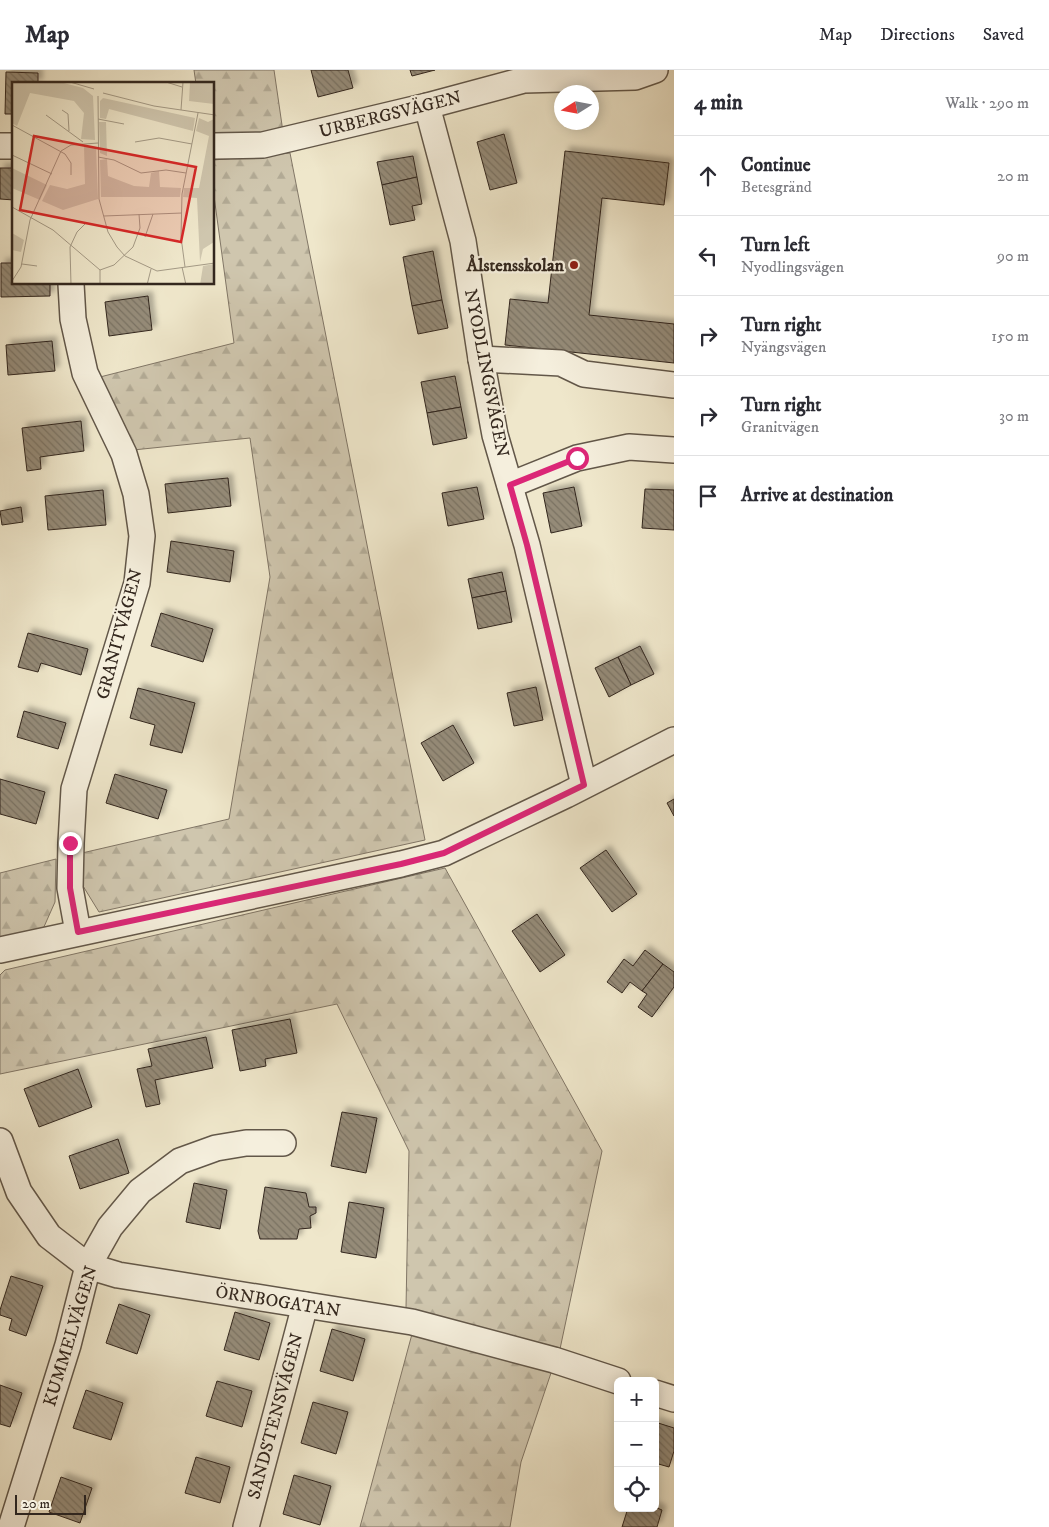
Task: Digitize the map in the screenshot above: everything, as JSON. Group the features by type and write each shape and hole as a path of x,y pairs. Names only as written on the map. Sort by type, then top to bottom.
{"street":[{"name":"URBERGSVÄGEN","path":"215,146 263,145 427,106 524,80 635,77 655,70"},
{"name":"NYODLINGSVÄGEN","path":"427,106 463,241 495,435 529,554 584,785"},
{"name":"GRANITVÄGEN","path":"71,285 73,319 85,373 124,454 136,494 142,536 137,583 74,789 70,843 70,888 78,932"},
{"path":"481,359 561,363 584,374 674,385"},
{"path":"510,485 577,458 630,447 674,450"},
{"path":"0,950 401,864 444,853 674,740"},
{"name":"ÖRNBOGATAN","path":"0,1141 19,1192 49,1236 88,1266 118,1275 412,1322 554,1360 614,1380"},
{"name":"KUMMELVÄGEN","path":"11,1527 68,1345 88,1266 110,1227 140,1191 180,1161 216,1148 246,1143 283,1143"},
{"name":"SANDSTENSVÄGEN","path":"246,1527 305,1305"},
{"path":"659,1394 674,1399"}],"green space":[{"path":"194,70 274,70 283,132 215,135 215,82 196,82"},
{"path":"290,153 425,840 99,912 83,886 82,853 229,819 270,577 250,438 133,450 100,377 234,343 215,203 215,160"},
{"path":"56,859 55,902 43,929 0,938 0,873"},
{"path":"445,868 602,1151 560,1349 406,1308 409,1151 337,1004 0,1074 0,975 5,970"},
{"path":"412,1334 552,1370 521,1462 510,1527 360,1527"}],"building":[{"path":"311,70 348,70 353,88 318,97"},
{"path":"410,70 435,70 412,76"},
{"path":"6,72 38,73 38,82 12,82 12,114 5,114"},
{"path":"504,134 517,183 490,190 477,142"},
{"path":"565,151 669,163 664,205 602,198 589,315 674,324 674,363 505,345 510,299 548,303"},
{"path":"413,156 417,177 382,185 377,162"},
{"path":"0,168 12,168 12,200 0,199"},
{"path":"417,177 422,204 412,206 415,220 390,225 382,185"},
{"path":"433,251 442,300 412,306 403,257"},
{"path":"1,263 12,263 12,285 50,285 50,296 1,297"},
{"path":"148,296 152,330 109,336 105,302"},
{"path":"442,300 448,328 418,334 412,306"},
{"path":"52,341 55,371 8,375 6,345"},
{"path":"455,376 461,407 427,413 421,382"},
{"path":"461,407 467,438 433,445 427,413"},
{"path":"81,421 84,451 40,457 41,469 27,471 22,428"},
{"path":"228,478 231,506 168,513 165,484"},
{"path":"477,487 484,519 448,526 442,493"},
{"path":"574,487 582,526 551,533 543,493"},
{"path":"645,489 674,490 674,530 642,528"},
{"path":"103,490 106,525 48,530 45,496"},
{"path":"21,507 23,522 2,525 0,511"},
{"path":"171,541 234,551 230,582 167,572"},
{"path":"502,572 506,591 472,598 468,579"},
{"path":"506,591 512,622 478,629 472,598"},
{"path":"161,613 213,629 203,662 151,646"},
{"path":"28,633 88,649 81,675 41,663 38,672 18,667"},
{"path":"640,646 654,674 631,685 618,657"},
{"path":"618,657 631,685 609,697 595,668"},
{"path":"536,687 543,720 514,726 507,693"},
{"path":"138,688 195,703 182,753 150,745 155,725 130,718"},
{"path":"24,711 66,723 58,749 17,737"},
{"path":"453,725 474,763 443,781 421,743"},
{"path":"115,774 167,790 158,819 106,803"},
{"path":"0,779 45,792 36,824 0,814"},
{"path":"674,799 674,816 667,803"},
{"path":"606,850 637,894 612,912 580,868"},
{"path":"537,914 565,955 540,972 512,931"},
{"path":"645,950 663,964 642,991 630,982 622,993 607,982 624,959 633,966"},
{"path":"663,964 674,972 674,987 652,1017 638,1007 647,994 642,991"},
{"path":"290,1019 297,1053 265,1059 266,1066 240,1071 232,1030"},
{"path":"206,1037 213,1068 155,1080 160,1104 146,1107 137,1069 152,1066 148,1049"},
{"path":"78,1069 92,1107 39,1127 24,1089"},
{"path":"342,1112 377,1118 366,1173 331,1166"},
{"path":"118,1139 129,1173 80,1189 69,1156"},
{"path":"194,1183 227,1190 220,1229 186,1222"},
{"path":"265,1187 306,1193 309,1207 316,1207 316,1213 310,1216 311,1228 299,1229 297,1239 260,1239 258,1231"},
{"path":"349,1202 384,1208 376,1258 341,1252"},
{"path":"11,1276 43,1286 26,1336 9,1330 12,1319 0,1315"},
{"path":"119,1304 150,1315 137,1354 106,1343"},
{"path":"235,1312 270,1323 259,1360 224,1350"},
{"path":"332,1329 365,1339 353,1381 320,1371"},
{"path":"217,1381 252,1391 242,1427 206,1416"},
{"path":"0,1385 22,1393 10,1427 0,1424"},
{"path":"86,1390 123,1403 111,1440 73,1428"},
{"path":"313,1402 348,1412 336,1454 301,1443"},
{"path":"659,1423 674,1428 674,1451 669,1467 659,1464"},
{"path":"196,1457 230,1467 220,1503 185,1493"},
{"path":"294,1475 331,1486 320,1525 283,1514"},
{"path":"61,1477 92,1488 80,1523 49,1512"},
{"path":"659,1509 662,1510 657,1527 622,1527 627,1512 659,1512"}],"place":[{"name":"Ålstensskolan","path":"574,265"}],"route":[{"path":"70,843 70,888 78,932 401,864 444,853 584,785 527,545 510,485 577,458"}]}
